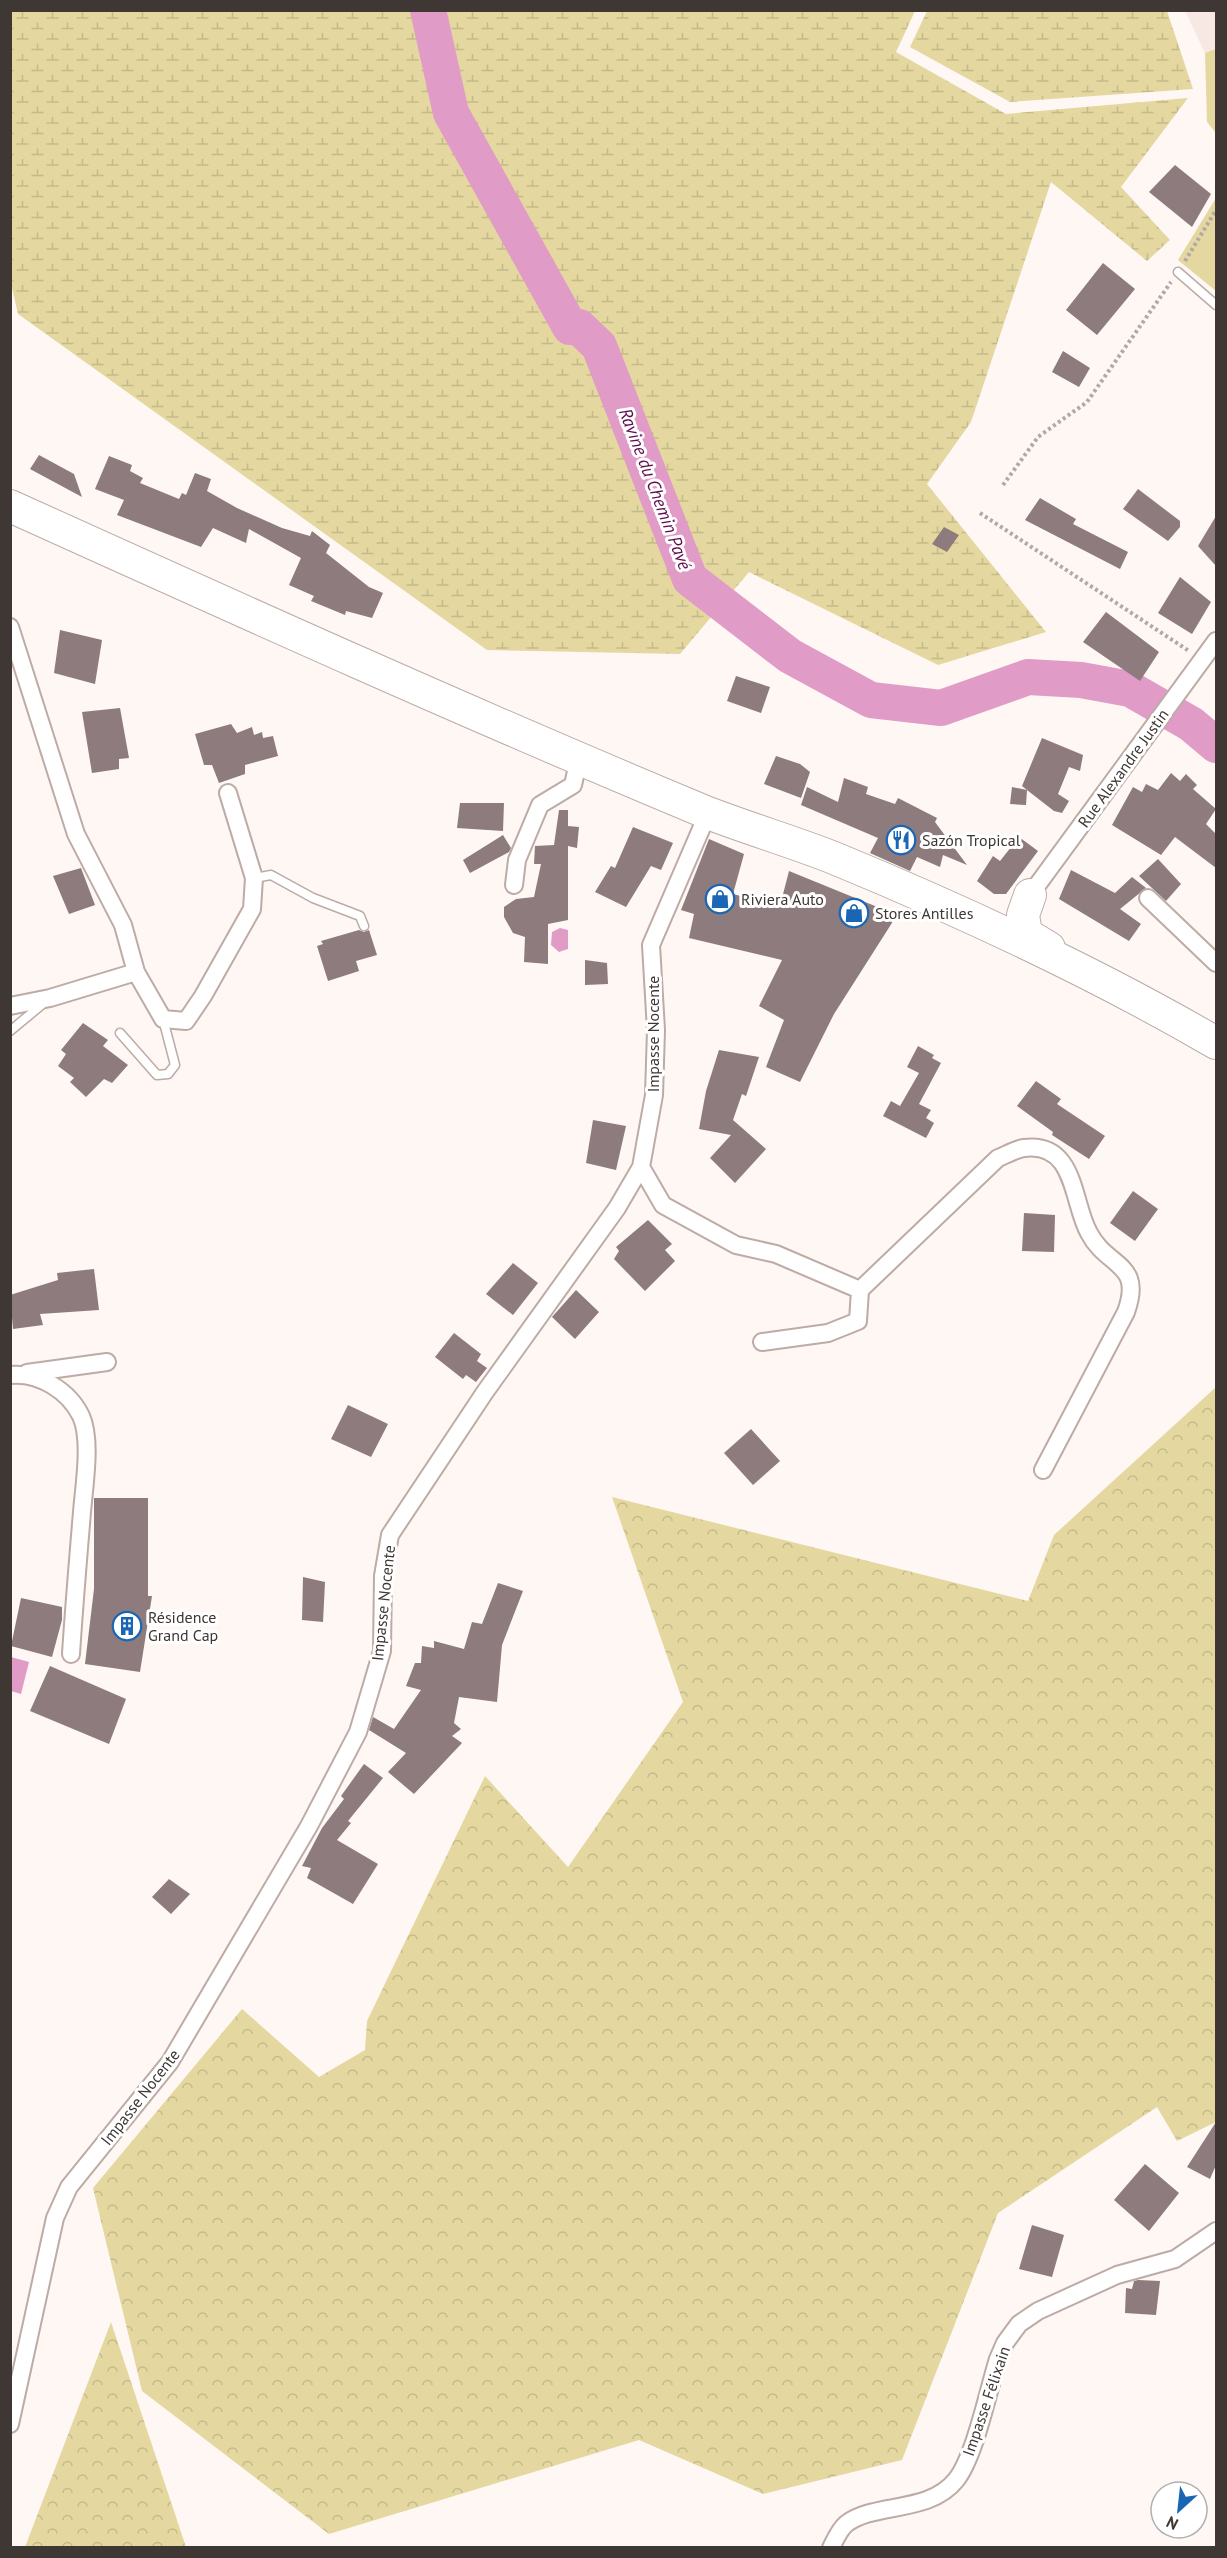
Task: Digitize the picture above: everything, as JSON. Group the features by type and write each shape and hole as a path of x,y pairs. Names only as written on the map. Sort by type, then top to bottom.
{"highway":[{"path":"10,506 397,681 708,813 834,858 1097,978 1145,1002 1216,1043"},
{"path":"761,831 997,940 1173,1027 1216,1055"},
{"path":"945,908 957,905 978,915 1002,919 1010,917 1030,896"},
{"path":"1030,896 1023,915 1026,934 1033,940 1092,970 1097,978"}],"street":[{"path":"10,627 16,665 76,834 123,925 136,972 163,1019 186,1021 203,996 252,909 254,878 228,793"},
{"name":"Rue Alexandre Justin","path":"1030,896 1216,641"},
{"path":"514,885 517,860 540,805 573,785 579,758"},
{"name":"Impasse Nocente","path":"10,2424 55,2218 69,2187 170,2062 309,1826 358,1732 382,1651 383,1576 390,1535 492,1382 617,1208 641,1167 654,1095 656,1030 651,945 708,813"},
{"path":"1148,898 1216,963"},
{"path":"10,1006 50,998 136,972"},
{"path":"762,1342 828,1333 858,1321 860,1290 999,1158 1023,1148 1042,1149 1060,1159 1073,1182 1090,1237 1130,1277 1132,1296 1126,1312 1043,1470"},
{"path":"641,1167 663,1205 736,1245 776,1254 860,1290"},
{"path":"13,1375 107,1362"},
{"path":"13,1375 45,1381 66,1394 82,1417 86,1443 85,1480 70,1654"},
{"name":"Impasse Félixain","path":"831,2547 846,2524 860,2517 924,2502 955,2481 968,2459 998,2358 1005,2343 1019,2324 1038,2311 1117,2276 1175,2259 1216,2231"}],"lane":[{"path":"1178,272 1216,305"},
{"path":"254,878 271,875 313,898 360,916 364,926"},
{"path":"10,1031 50,998"},
{"path":"120,1033 157,1075 168,1074 174,1065 163,1019"}],"path":[{"path":"1003,485 1038,437 1087,402 1178,272 1216,210"},
{"path":"980,513 1202,660"}],"shaded area":[{"path":"1185,11 1216,11 1216,49 1205,53"},
{"path":"560,928 568,930 568,949 559,952 551,945 552,932"},
{"path":"11,1657 29,1662 21,1694 11,1691"}],"green space":[{"path":"10,11 915,11 896,52 1006,114 1188,98 1121,187 1170,240 1147,261 1051,182 971,422 927,484 1046,632 938,665 749,572 680,654 487,650 18,314 10,279"},
{"path":"927,11 1167,11 1193,89 1010,102 910,47"},
{"path":"1216,49 1216,133 1207,122 1205,53"},
{"path":"1216,198 1216,291 1178,260"},
{"path":"1216,1387 1216,2122 1177,2141 1157,2107 998,2213 902,2460 763,2494 639,2440 329,2534 142,2391 93,2188 242,2009 319,2077 365,2050 367,2021 485,1776 568,1867 683,1702 612,1497 1028,1601 1054,1535"},
{"path":"111,2322 186,2547 25,2547"}],"building":[{"path":"1175,165 1211,194 1192,227 1149,192"},
{"path":"1103,263 1135,289 1097,335 1066,310"},
{"path":"1063,351 1090,368 1079,387 1052,372"},
{"path":"39,455 74,474 82,497 30,469"},
{"path":"109,456 132,465 130,471 143,478 140,483 179,499 182,493 186,495 195,473 211,479 207,491 237,508 282,528 310,536 312,531 330,545 326,553 369,587 383,593 372,618 346,611 345,615 311,601 314,596 289,585 301,558 249,529 246,543 213,528 201,547 117,515 124,500 95,489"},
{"path":"1138,489 1180,521 1180,527 1168,541 1123,509"},
{"path":"1040,498 1076,519 1073,524 1128,552 1120,569 1025,520"},
{"path":"1216,516 1216,566 1198,546"},
{"path":"944,527 959,535 947,552 932,544"},
{"path":"1180,577 1211,602 1192,634 1158,613"},
{"path":"1106,612 1159,652 1140,681 1083,642"},
{"path":"60,630 102,640 95,684 54,673"},
{"path":"736,676 770,687 761,713 727,701"},
{"path":"120,708 129,758 119,759 119,769 92,773 82,712"},
{"path":"231,724 237,733 252,727 254,735 262,732 263,738 273,736 278,756 245,765 245,774 219,783 212,765 204,765 195,734"},
{"path":"1042,738 1083,755 1080,771 1069,767 1058,794 1069,801 1062,813 1054,811 1022,786"},
{"path":"776,756 800,764 810,772 801,798 764,784"},
{"path":"1171,773 1180,781 1186,774 1197,785 1193,789 1216,809 1206,824 1216,834 1216,868 1175,837 1161,855 1112,825 1133,787 1142,792 1146,784 1158,790"},
{"path":"844,778 868,787 866,794 895,804 898,798 937,818 935,822 967,865 943,855 940,867 917,857 910,871 870,853 878,838 801,805 807,787 838,802"},
{"path":"1012,787 1027,790 1026,805 1010,804"},
{"path":"460,803 504,803 503,831 457,828"},
{"path":"559,810 568,810 568,826 579,827 577,848 568,846 568,920 548,924 548,964 524,962 525,937 513,933 504,917 504,907 516,899 534,897 541,864 534,864 535,846 554,845"},
{"path":"633,827 673,843 661,870 651,866 626,907 595,892 611,866 615,868"},
{"path":"503,835 511,848 509,852 470,873 463,860"},
{"path":"1019,837 1038,851 1006,894 994,894 977,881 993,856 1000,861"},
{"path":"709,839 744,854 733,894 780,906 789,871 897,915 834,1014 800,1082 766,1067 784,1020 759,1006 782,960 689,938 694,914 681,910"},
{"path":"1158,859 1181,884 1166,901 1139,876"},
{"path":"81,868 95,905 69,914 53,876"},
{"path":"1071,870 1115,893 1132,877 1146,888 1120,909 1141,924 1129,941 1059,899"},
{"path":"359,930 364,932 369,930 377,955 356,961 359,971 328,981 317,946 323,944 321,941"},
{"path":"585,960 607,963 608,984 585,985"},
{"path":"83,1023 108,1040 103,1046 128,1065 112,1083 104,1079 86,1097 70,1082 74,1078 58,1066 66,1054 61,1050"},
{"path":"918,1046 934,1055 932,1058 941,1063 919,1104 931,1110 926,1118 934,1123 926,1138 883,1116 891,1101 900,1106 919,1073 907,1067"},
{"path":"719,1050 759,1057 746,1096 742,1094 733,1120 766,1149 735,1183 710,1158 731,1135 699,1129 706,1091"},
{"path":"1036,1081 1061,1099 1057,1104 1105,1136 1089,1159 1052,1135 1053,1132 1017,1106"},
{"path":"593,1120 626,1126 616,1170 586,1163"},
{"path":"1133,1191 1158,1209 1135,1241 1110,1223"},
{"path":"1024,1213 1055,1215 1054,1252 1022,1251"},
{"path":"648,1220 672,1244 665,1250 675,1261 645,1291 614,1259 619,1251 616,1247"},
{"path":"513,1263 538,1283 513,1315 486,1294"},
{"path":"94,1269 99,1310 40,1314 43,1325 13,1329 10,1295 58,1280 57,1273"},
{"path":"576,1290 599,1312 575,1339 552,1317"},
{"path":"454,1333 481,1354 477,1361 487,1368 476,1382 466,1375 463,1379 435,1357"},
{"path":"348,1405 388,1424 371,1457 331,1439"},
{"path":"751,1429 780,1461 753,1485 724,1453"},
{"path":"94,1498 148,1498 148,1596 152,1596 140,1672 85,1664 94,1589"},
{"path":"303,1577 325,1582 323,1622 302,1620"},
{"path":"498,1583 523,1591 502,1645 497,1702 459,1697 454,1723 461,1729 452,1736 462,1743 414,1794 388,1772 406,1753 369,1730 373,1717 394,1729 421,1690 406,1686 415,1663 421,1663 422,1646 434,1648 434,1641 464,1649 472,1622 482,1624"},
{"path":"21,1598 62,1607 62,1620 52,1657 11,1646"},
{"path":"50,1666 126,1699 109,1744 30,1711"},
{"path":"364,1764 383,1778 348,1821 351,1823 337,1840 378,1864 353,1904 307,1878 311,1868 302,1866 322,1828 344,1799 341,1796"},
{"path":"169,1879 190,1894 171,1914 152,1897"},
{"path":"1216,2122 1216,2165 1210,2179 1187,2167"},
{"path":"1145,2164 1179,2193 1149,2231 1114,2200"},
{"path":"1032,2225 1064,2235 1052,2277 1019,2269"},
{"path":"1134,2281 1160,2281 1156,2315 1125,2313 1126,2288 1132,2289"}],"waterway":[{"name":"Ravine du Chemin Pavé","path":"428,10 451,113 570,327 579,327 599,346 690,579 790,656 871,700 941,708 1028,677 1081,680 1130,689 1191,724 1216,745"}],"place":[{"name":"Sazón Tropical","path":"901,840"},
{"name":"Riviera Auto","path":"720,899"},
{"name":"Stores Antilles","path":"854,913"},
{"name":"Résidence Grand Cap","path":"127,1626"}]}
